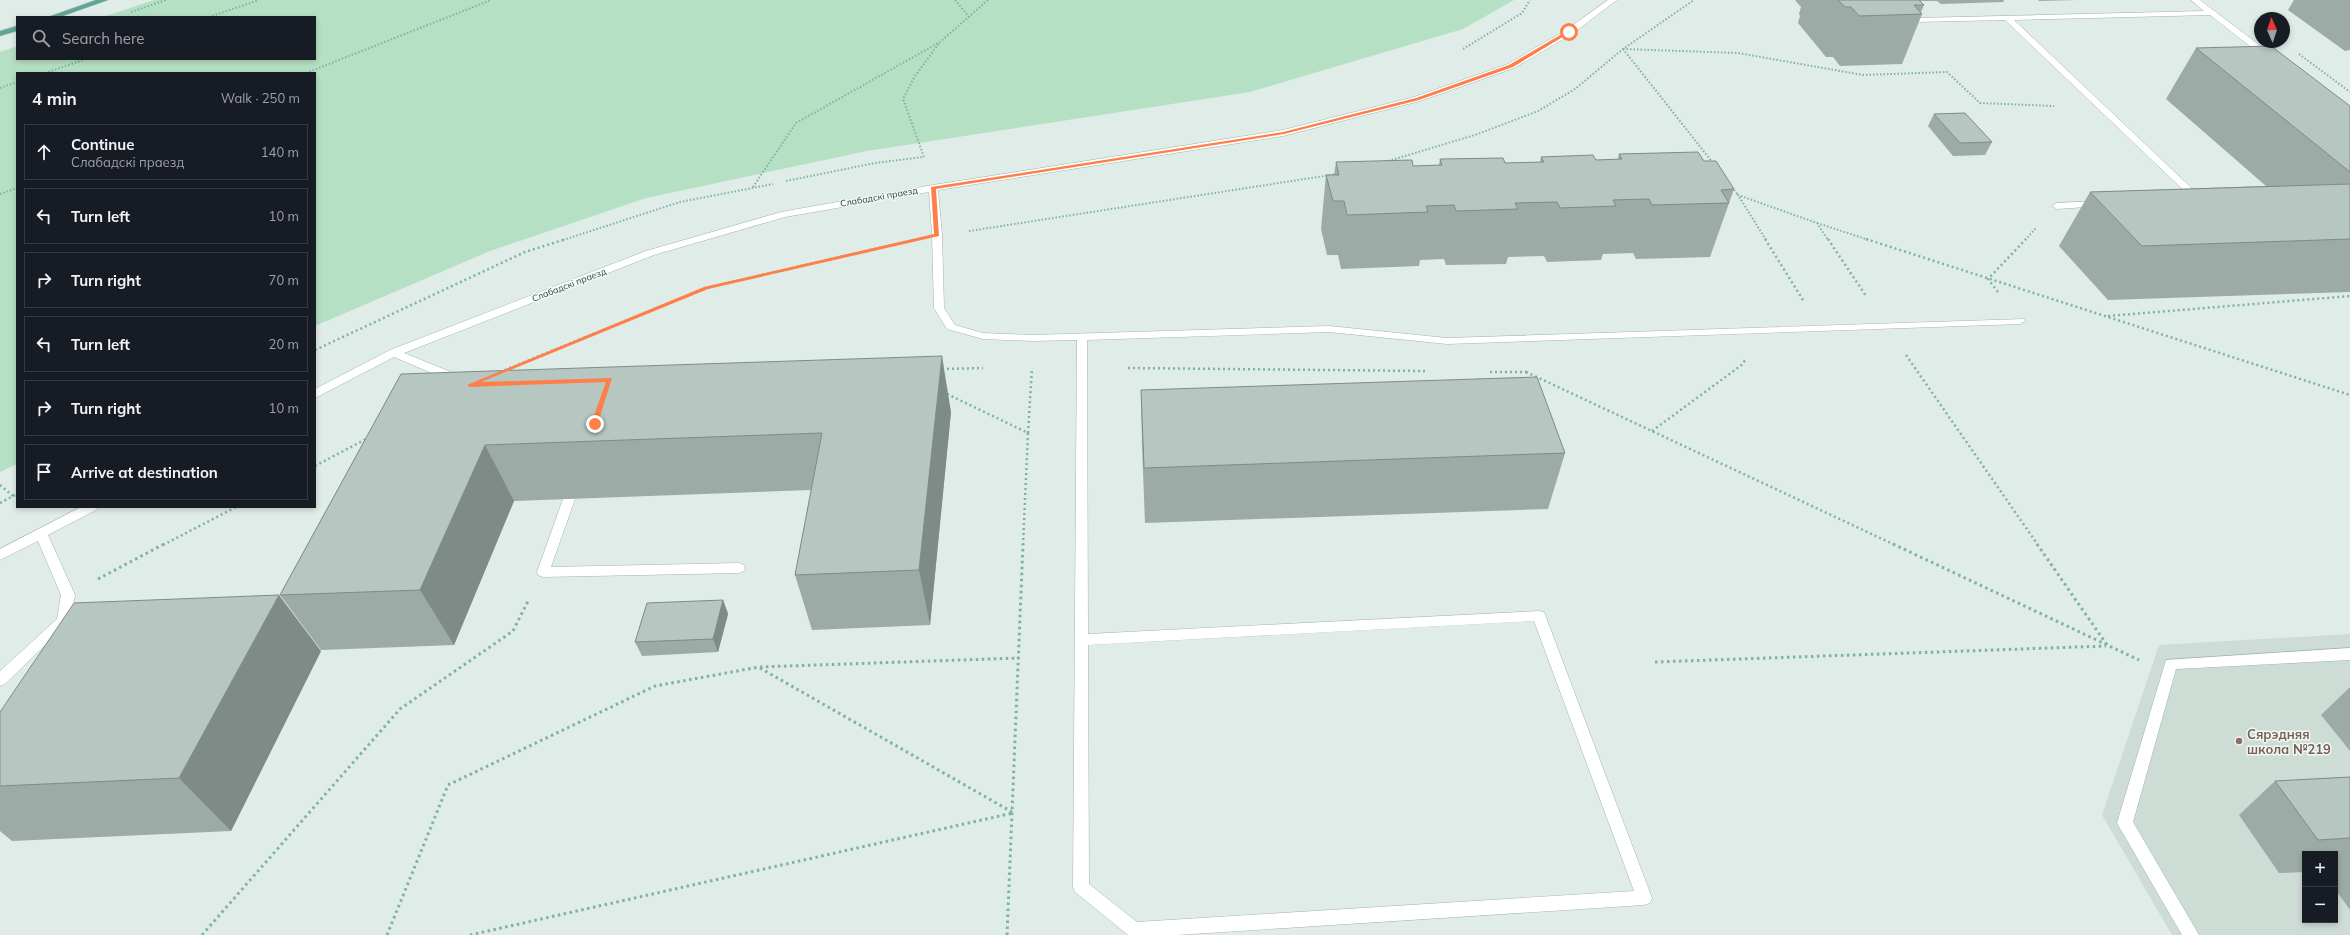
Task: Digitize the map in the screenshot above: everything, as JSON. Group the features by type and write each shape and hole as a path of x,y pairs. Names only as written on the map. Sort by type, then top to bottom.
{"main road":[{"path":"55,16 104,0"},
{"path":"0,34 16,28"}],"street":[{"name":"Слабадскі праезд","path":"316,393 394,353 650,253 784,214 933,188 1284,133 1417,99 1511,66 1569,32 1613,0"},
{"path":"2195,0 2274,61"},
{"path":"1916,20 2212,13"},
{"path":"2007,18 2200,201 2185,202"},
{"path":"933,188 937,235 939,308 951,327 983,336 1082,336 1329,329 1447,341 2020,321"},
{"path":"2057,206 2105,204"},
{"path":"1082,336 1081,887 1134,930 1644,898 1539,616 1082,640"},
{"path":"394,353 470,385"},
{"path":"569,499 543,572 739,568"},
{"path":"0,554 90,508"},
{"path":"0,680 63,621 68,595 41,533"},
{"path":"2191,935 2125,823 2171,664 2350,654"}],"path":[{"path":"130,12 166,0"},
{"path":"212,16 259,0"},
{"path":"309,72 491,0"},
{"path":"955,0 969,17"},
{"path":"752,188 796,123 940,42 988,0"},
{"path":"1381,163 1478,134 1538,112 1575,89 1623,49 1694,0"},
{"path":"924,157 903,99 915,76 940,42"},
{"path":"1623,49 1738,53 1863,75 1947,72 1980,103 2056,106 2085,91"},
{"path":"1623,49 1714,164"},
{"path":"2295,51 2350,92"},
{"path":"48,72 83,60"},
{"path":"0,88 16,82"},
{"path":"470,385 706,288 937,235 1092,213 1344,172"},
{"path":"1729,183 1738,195 1820,328"},
{"path":"0,194 16,188"},
{"path":"1738,195 1816,223 2350,395"},
{"path":"1988,279 2057,206"},
{"path":"1816,223 2107,646"},
{"path":"1988,279 2020,321"},
{"path":"2106,316 2350,296"},
{"path":"1652,431 1743,364 1756,330"},
{"path":"1007,935 1032,367"},
{"path":"1513,367 1527,372 2107,646 2146,663"},
{"path":"936,369 984,368"},
{"path":"1024,368 1432,371"},
{"path":"1488,372 1527,372"},
{"path":"945,393 1028,433"},
{"path":"316,465 371,436"},
{"path":"0,485 13,496"},
{"path":"0,503 16,494"},
{"path":"68,595 234,508"},
{"path":"202,935 400,709 512,631 543,572"},
{"path":"1655,662 2107,646"},
{"path":"386,935 448,785 654,686 759,667 1019,658"},
{"path":"759,667 1012,813"},
{"path":"470,935 1012,813"}],"shaded area":[{"name":"Сярэдняя школа №219","path":"2350,634 2350,935 2172,935 2102,815 2159,645"}],"green space":[{"path":"154,0 1514,0 1463,29 1250,92 867,151 646,198 490,251 316,326 316,72 16,72 16,464 0,472 0,52 16,46 16,60 316,60 316,16 106,16"}],"building":[{"path":"1838,0 1919,0 1924,5 1914,5 1922,14 1859,16 1851,7 1845,7"},
{"path":"2254,46 2254,48 2274,48 2350,106 2350,172 2196,48"},
{"path":"1965,113 1992,142 1960,143 1934,114"},
{"path":"1698,152 1704,161 1716,161 1734,189 1721,190 1729,203 1652,205 1649,199 1613,200 1616,206 1560,208 1557,202 1515,203 1518,209 1456,211 1454,205 1426,206 1428,212 1347,215 1344,201 1333,201 1326,175 1339,175 1336,162 1412,160 1413,166 1442,165 1440,159 1503,158 1505,163 1544,162 1541,157 1593,155 1596,160 1622,159 1619,154"},
{"path":"2350,184 2350,239 2142,246 2090,192"},
{"path":"942,356 919,570 795,575 822,433 485,445 420,590 280,595 401,374"},
{"path":"1537,377 1565,453 1144,468 1141,390"},
{"path":"279,595 179,778 0,786 0,712 74,603"},
{"path":"723,600 713,639 635,642 647,603"},
{"path":"2350,777 2350,838 2318,840 2275,781"}],"place":[{"name":"Сярэдняя школа №219","path":"2239,741"}],"route":[{"path":"595,424 610,380 470,385 706,288 937,235 933,188 1284,133 1417,99 1511,66 1569,32"}]}
